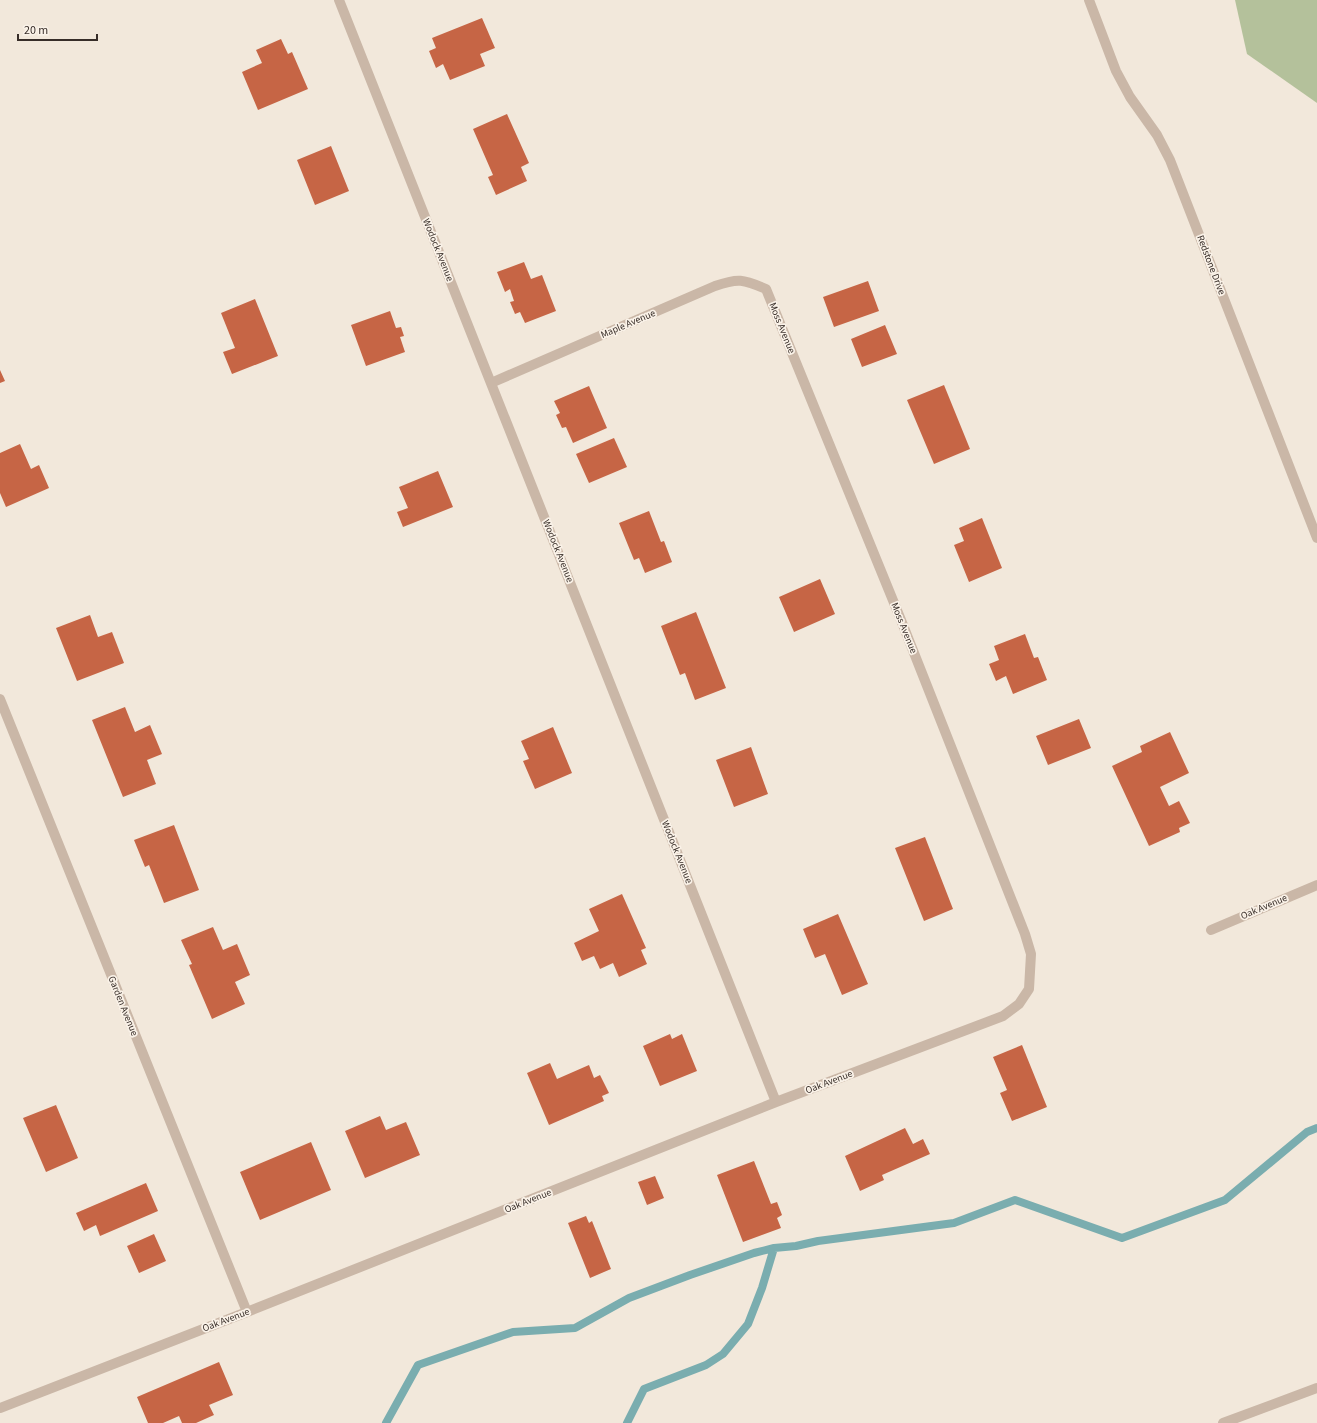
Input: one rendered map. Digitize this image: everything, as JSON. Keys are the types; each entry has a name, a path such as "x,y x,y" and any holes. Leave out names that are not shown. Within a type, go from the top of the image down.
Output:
{"street":[{"name":"Wodock Avenue","path":"339,0 776,1102"},
{"name":"Redstone Drive","path":"1089,0 1116,71 1130,97 1157,135 1170,160 1317,538"},
{"name":"Maple Avenue","path":"491,383 732,280 748,281 766,289"},
{"name":"Moss Avenue","path":"766,289 901,620 1025,934 1032,954 1031,970"},
{"name":"Garden Avenue","path":"0,699 247,1312"},
{"name":"Oak Avenue","path":"1211,930 1317,885"},
{"name":"Oak Avenue","path":"0,1408 247,1312 776,1102 1003,1016 1019,1004 1029,989 1031,970"},
{"path":"1223,1423 1317,1388"}],"green space":[{"path":"1235,0 1317,0 1317,103 1247,54"}],"building":[{"path":"482,18 495,48 480,54 485,66 450,80 443,64 436,68 429,51 436,48 432,38"},
{"path":"281,39 288,54 292,52 308,89 258,110 242,72 262,63 256,50"},
{"path":"507,114 529,163 521,167 527,181 496,195 488,177 493,175 473,129"},
{"path":"331,146 349,191 315,205 297,160"},
{"path":"524,262 531,279 542,275 556,311 525,323 520,312 515,314 510,302 514,301 510,289 505,292 497,272"},
{"path":"868,281 879,311 834,327 823,297"},
{"path":"255,299 278,356 232,374 223,352 235,348 221,313"},
{"path":"390,311 396,328 401,327 404,336 400,337 405,352 366,366 351,325"},
{"path":"885,325 897,354 862,367 851,339"},
{"path":"0,370 5,381 0,383"},
{"path":"944,385 970,449 934,464 907,400"},
{"path":"589,386 607,428 573,443 566,427 562,428 556,415 560,413 554,401"},
{"path":"614,438 627,467 589,483 576,454"},
{"path":"20,444 31,469 39,465 49,488 6,507 0,493 0,453"},
{"path":"438,471 453,507 403,527 397,512 408,508 399,487"},
{"path":"649,511 661,542 664,541 672,562 645,573 639,558 634,560 619,523"},
{"path":"982,518 1002,568 969,582 954,545 964,541 959,528"},
{"path":"820,579 835,614 794,632 779,597"},
{"path":"696,612 726,688 695,700 685,673 680,675 661,626"},
{"path":"90,615 98,637 112,632 124,663 77,681 56,628"},
{"path":"1025,634 1034,658 1038,657 1047,680 1013,694 1006,676 996,681 989,664 999,660 994,646"},
{"path":"125,707 135,732 150,725 162,754 147,760 156,784 123,797 92,720"},
{"path":"1079,719 1091,748 1048,765 1036,736"},
{"path":"553,727 572,773 535,789 523,761 529,759 521,741"},
{"path":"1170,732 1189,773 1160,787 1169,806 1179,801 1190,823 1179,828 1180,832 1149,846 1112,766 1142,752 1140,746"},
{"path":"751,747 768,794 734,807 716,760"},
{"path":"174,825 199,890 164,903 149,865 145,867 134,840"},
{"path":"925,837 953,909 924,921 895,848"},
{"path":"622,894 646,948 641,950 647,964 619,977 613,963 600,969 594,956 582,961 574,943 599,931 589,909"},
{"path":"838,914 868,984 842,995 825,954 815,958 803,929"},
{"path":"213,927 223,950 237,944 250,975 235,982 245,1004 212,1019 189,965 192,964 181,940"},
{"path":"670,1034 672,1039 682,1034 697,1071 660,1086 643,1046"},
{"path":"1022,1045 1047,1107 1012,1121 1000,1093 1007,1090 993,1057"},
{"path":"550,1063 557,1079 589,1065 594,1078 600,1075 609,1093 602,1096 604,1101 549,1125 527,1073"},
{"path":"56,1105 78,1158 46,1172 23,1118"},
{"path":"380,1116 386,1130 406,1122 420,1155 365,1178 345,1131"},
{"path":"905,1128 913,1144 923,1139 930,1154 882,1175 884,1180 860,1191 845,1156"},
{"path":"311,1142 331,1190 260,1220 240,1172"},
{"path":"754,1161 771,1204 777,1202 782,1215 777,1218 781,1228 743,1242 717,1175"},
{"path":"655,1176 664,1198 647,1205 638,1182"},
{"path":"146,1183 158,1211 100,1236 96,1225 84,1231 76,1213"},
{"path":"586,1216 589,1223 592,1221 611,1269 590,1278 568,1223"},
{"path":"154,1234 166,1261 139,1273 127,1246"},
{"path":"219,1362 233,1395 209,1405 214,1415 196,1423 182,1423 179,1416 163,1423 148,1423 137,1397"}],"waterway":[{"path":"386,1423 418,1365 513,1332 575,1328 629,1298 754,1253 774,1248 796,1246 818,1241 954,1223 1015,1200 1122,1238 1225,1200 1307,1132 1317,1128"},
{"path":"627,1423 644,1389 706,1365 723,1354 748,1324 762,1288 774,1248"}]}
